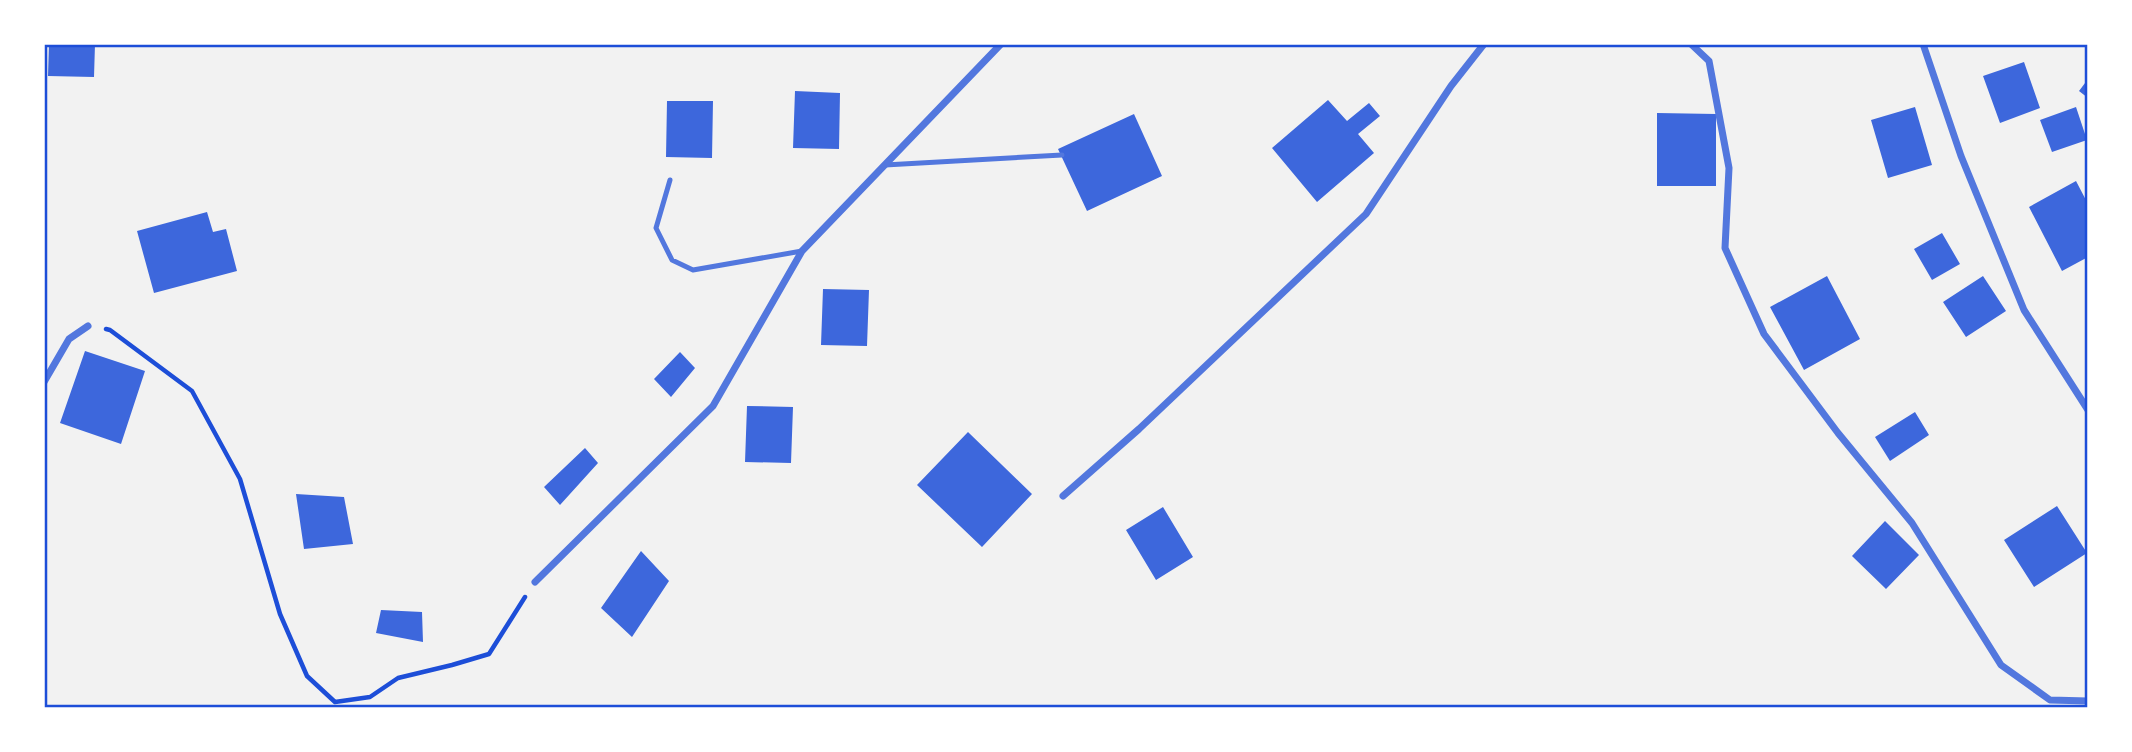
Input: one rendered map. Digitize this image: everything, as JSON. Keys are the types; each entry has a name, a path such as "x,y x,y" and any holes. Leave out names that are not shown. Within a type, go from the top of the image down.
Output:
{"street":[{"path":"535,582 713,406 802,251 1001,44"},
{"path":"1063,496 1148,421 1366,214 1451,86 1484,44"},
{"path":"1691,44 1709,61 1729,168 1725,248 1764,334 1838,433 1912,523 2001,665 2050,700 2088,701"},
{"path":"1923,44 1961,156 2024,310 2088,410"},
{"path":"44,382 69,339 88,326"}],"lane":[{"path":"884,164 1062,155"},
{"path":"670,180 656,228 671,260 693,271 802,251"}],"path":[{"path":"88,326 110,330 192,391 240,479 280,614 307,676 335,702 370,696 398,678 452,666 489,654 535,582"}],"building":[{"path":"49,44 95,44 94,77 48,76"},
{"path":"2024,62 2040,108 2000,123 1983,76"},
{"path":"2088,79 2088,98 2079,91"},
{"path":"795,91 840,93 839,149 793,148"},
{"path":"1328,100 1347,121 1369,103 1380,116 1358,134 1374,153 1317,202 1272,148"},
{"path":"667,101 713,101 712,158 666,157"},
{"path":"1915,107 1932,165 1888,178 1871,120"},
{"path":"2076,107 2087,140 2052,152 2040,120"},
{"path":"1657,113 1716,114 1716,186 1657,186"},
{"path":"1134,114 1162,176 1087,211 1058,149"},
{"path":"2076,181 2088,204 2088,257 2062,271 2029,207"},
{"path":"207,212 213,232 226,229 237,271 154,293 137,231"},
{"path":"1942,233 1960,264 1932,280 1914,249"},
{"path":"1827,276 1860,339 1804,370 1770,307"},
{"path":"1983,276 2006,311 1966,337 1943,302"},
{"path":"823,289 869,290 867,346 821,345"},
{"path":"85,351 145,371 121,444 60,423"},
{"path":"680,352 695,368 671,397 654,379"},
{"path":"747,406 793,407 791,463 745,462"},
{"path":"1915,412 1929,435 1890,461 1875,437"},
{"path":"968,432 1032,494 982,547 917,485"},
{"path":"585,448 598,463 560,505 544,487"},
{"path":"296,494 344,497 353,544 304,549"},
{"path":"2057,506 2087,553 2034,587 2004,540"},
{"path":"1163,507 1193,557 1156,580 1126,530"},
{"path":"1885,521 1919,555 1886,589 1852,556"},
{"path":"641,551 669,581 632,637 601,608"},
{"path":"381,610 422,612 423,642 376,633"}]}
